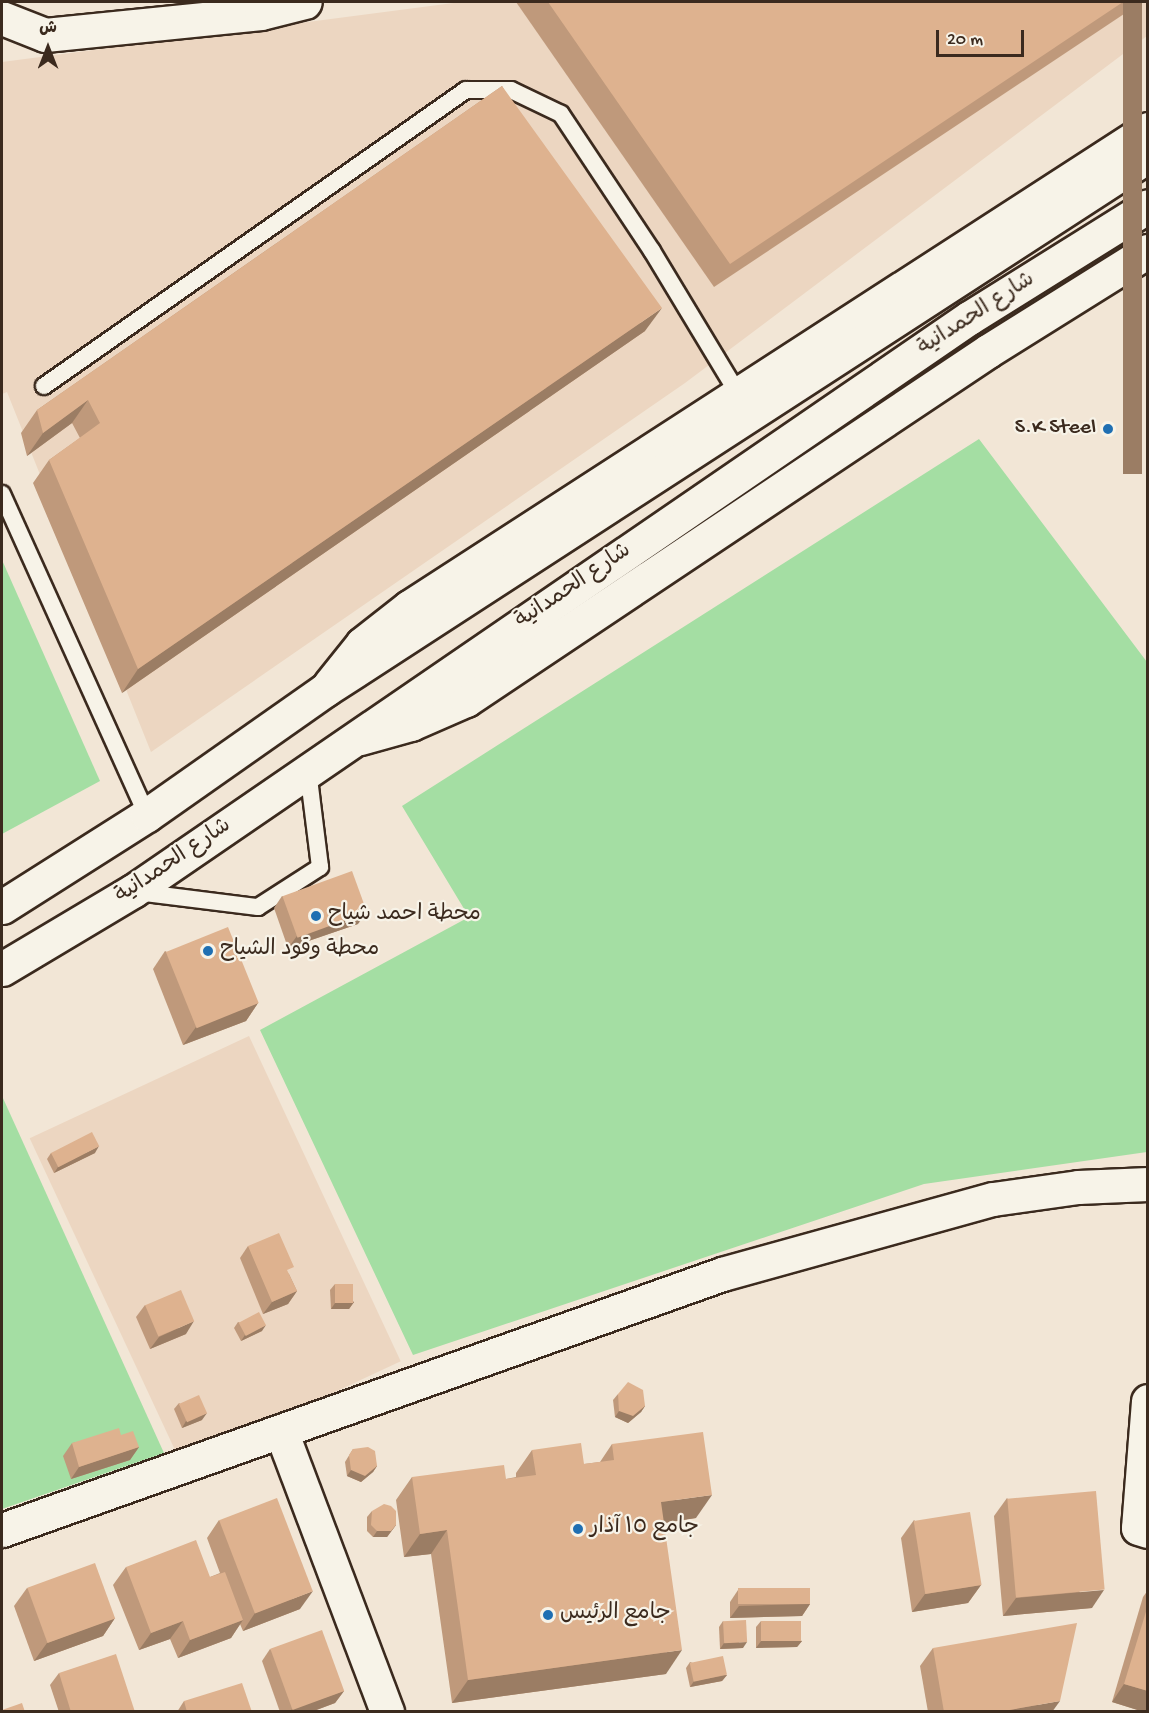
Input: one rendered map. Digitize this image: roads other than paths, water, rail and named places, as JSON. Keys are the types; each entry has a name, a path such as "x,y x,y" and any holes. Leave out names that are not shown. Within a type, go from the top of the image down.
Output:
{"main road":[{"path":"2,18 45,35 261,13 305,2"},
{"path":"325,690 362,644 409,607 738,392 1148,129"},
{"name":"شارع الحمدانية","path":"2,907 147,814 325,690 1148,156"},
{"name":"شارع الحمدانية","path":"2,969 133,891 350,740 959,325 1148,206"},
{"path":"350,740 411,724 466,700 988,351 1148,251"},
{"path":"2,1530 722,1274 951,1208 1036,1192 1148,1184"},
{"path":"1148,1401 1137,1528 1148,1531"},
{"path":"281,1431 387,1712"}],"lane":[{"path":"44,386 466,90 511,90 561,114 652,251 738,392"},
{"path":"2,494 147,814"},
{"path":"133,891 258,907 320,867 308,771"}],"place":[{"name":"S.K Steel","path":"1108,429"},
{"name":"محطة احمد شياح","path":"316,916"},
{"name":"محطة وقود الشياح","path":"208,951"},
{"name":"جامع ١٥ آذار","path":"578,1529"},
{"name":"جامع الرئيس","path":"548,1615"}]}
